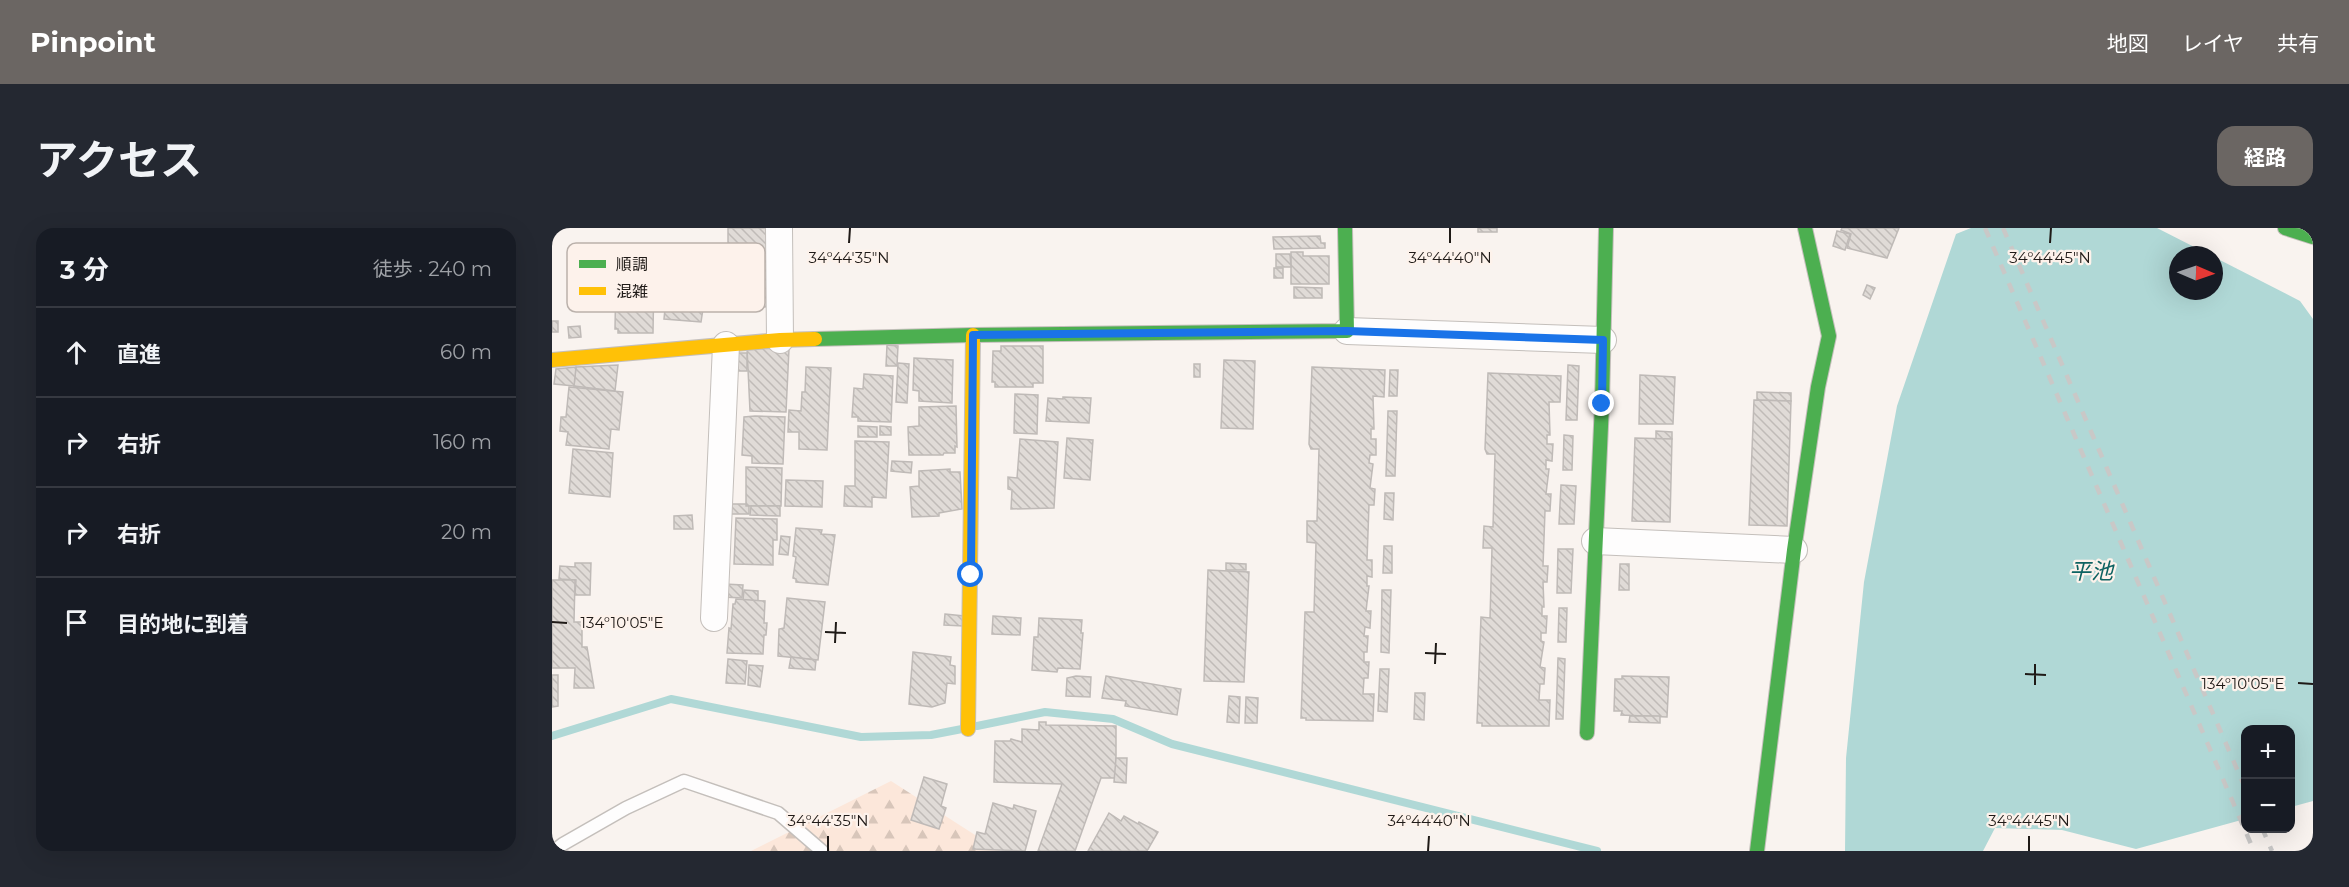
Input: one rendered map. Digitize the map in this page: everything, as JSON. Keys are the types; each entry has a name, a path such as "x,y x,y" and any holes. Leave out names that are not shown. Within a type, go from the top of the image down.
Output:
{"main road":[{"path":"552,360 780,340 973,335 1347,331 1345,228"},
{"path":"1587,733 1606,228"},
{"path":"1757,851 1794,550 1818,387 1829,336 1805,228"},
{"path":"2285,228 2313,237"},
{"path":"968,729 973,335"}],"street":[{"path":"779,228 780,340"},
{"path":"1347,331 1603,340"},
{"path":"714,618 726,345"},
{"path":"1595,541 1794,550"}],"lane":[{"path":"554,851 626,808 684,782 778,813 822,851"}],"green space":[{"path":"891,781 1000,851 751,851"}],"water":[{"name":"平池","path":"1971,228 2157,228 2192,246 2169,246 2169,300 2223,300 2223,262 2300,301 2313,319 2313,801 2295,806 2295,725 2241,725 2241,820 2136,849 2062,830 1995,828 1983,851 1845,851 1846,758 1864,582 1897,406 1956,234"}],"building":[{"path":"728,228 768,228 768,253 765,253 765,243 728,243"},
{"path":"1478,228 1497,228 1497,232 1478,232"},
{"path":"1842,228 1899,228 1887,258 1847,248 1851,234 1841,230"},
{"path":"1837,231 1850,234 1845,250 1833,246"},
{"path":"1320,236 1321,243 1325,243 1325,248 1274,249 1273,237"},
{"path":"1291,252 1303,252 1303,256 1329,256 1329,284 1291,284"},
{"path":"1276,254 1290,254 1291,267 1276,267"},
{"path":"765,261 770,261 770,307 765,307"},
{"path":"1274,268 1283,268 1283,278 1274,278"},
{"path":"1867,285 1875,288 1870,299 1863,295"},
{"path":"1294,287 1322,288 1322,298 1294,298"},
{"path":"615,312 653,312 653,333 618,333 618,329 615,329"},
{"path":"665,312 703,312 701,322 664,319"},
{"path":"552,321 558,321 558,332 552,332"},
{"path":"580,326 581,337 569,338 568,327"},
{"path":"887,345 898,346 897,366 886,366"},
{"path":"1001,346 1043,346 1043,383 1033,383 1033,387 995,387 995,382 992,382 993,351 1001,351"},
{"path":"747,348 789,349 786,412 750,411"},
{"path":"737,353 747,353 747,371 737,371"},
{"path":"914,358 953,360 952,403 919,401 919,391 913,390"},
{"path":"1224,360 1255,361 1253,429 1221,428"},
{"path":"898,363 909,364 907,403 896,402"},
{"path":"1194,364 1200,364 1200,377 1194,377"},
{"path":"618,365 615,391 574,386 576,367"},
{"path":"1568,365 1579,366 1577,420 1566,420"},
{"path":"576,367 574,386 554,384 556,369"},
{"path":"806,367 831,368 827,450 799,449 799,432 788,432 789,410 801,411 802,392 805,392"},
{"path":"1312,367 1385,370 1384,397 1373,396 1374,429 1371,429 1371,439 1376,439 1376,455 1370,455 1369,463 1373,464 1370,488 1375,489 1374,505 1369,505 1367,560 1372,560 1372,577 1367,576 1367,586 1369,586 1366,611 1371,611 1370,628 1365,627 1364,636 1368,636 1364,662 1369,662 1368,678 1364,678 1363,694 1374,694 1373,721 1301,718 1305,612 1314,612 1316,543 1307,542 1307,521 1317,521 1319,449 1311,449 1309,444"},
{"path":"1390,370 1398,370 1397,396 1389,396"},
{"path":"1488,373 1561,376 1560,402 1549,402 1550,435 1547,435 1547,444 1553,444 1552,461 1546,460 1546,469 1549,469 1546,494 1551,494 1550,511 1545,511 1543,566 1548,566 1547,582 1543,582 1542,616 1547,616 1546,633 1541,633 1541,641 1544,642 1540,667 1545,668 1544,684 1540,684 1539,700 1550,700 1549,726 1482,726 1482,723 1477,723 1481,617 1490,618 1492,548 1483,548 1484,526 1493,527 1495,454 1487,454 1485,449"},
{"path":"864,374 893,376 891,422 858,421 858,417 852,417 854,388 863,389"},
{"path":"1640,375 1675,377 1673,424 1639,424"},
{"path":"569,387 623,392 619,430 611,429 609,449 566,445 568,432 560,431 561,417 566,417"},
{"path":"1757,392 1791,393 1791,401 1757,400"},
{"path":"1015,394 1038,395 1037,434 1014,433"},
{"path":"1063,397 1091,398 1089,423 1046,421 1048,398 1063,399"},
{"path":"1754,400 1791,401 1787,526 1749,525"},
{"path":"956,406 957,447 955,446 955,453 909,455 908,427 919,426 919,407"},
{"path":"1388,411 1397,411 1395,476 1386,476"},
{"path":"744,417 785,417 783,464 752,463 752,456 742,455"},
{"path":"858,426 877,427 877,437 858,437"},
{"path":"880,426 891,427 891,435 880,435"},
{"path":"1656,431 1672,432 1672,439 1656,439"},
{"path":"1564,435 1573,436 1572,470 1563,470"},
{"path":"1067,438 1093,440 1090,480 1064,478"},
{"path":"1635,438 1672,439 1670,522 1632,521"},
{"path":"1020,439 1058,442 1054,508 1011,509 1012,490 1008,489 1008,477 1017,478"},
{"path":"855,441 889,442 886,498 872,497 872,507 844,506 845,486 855,486"},
{"path":"573,449 613,453 610,497 569,493"},
{"path":"892,461 912,462 911,473 891,471"},
{"path":"746,467 782,468 781,506 746,506"},
{"path":"950,469 950,472 960,472 962,509 939,513 939,516 912,517 910,487 919,486 919,471"},
{"path":"786,480 823,481 822,507 785,506"},
{"path":"1561,485 1576,486 1574,524 1559,524"},
{"path":"1385,493 1394,493 1393,520 1384,519"},
{"path":"730,504 746,504 749,506 749,514 730,514"},
{"path":"751,506 780,506 780,516 750,515"},
{"path":"692,515 693,529 674,529 674,516"},
{"path":"736,518 777,519 777,540 773,540 773,565 734,564"},
{"path":"796,528 822,530 821,534 835,535 828,585 796,582 793,578"},
{"path":"781,536 790,537 788,555 779,554"},
{"path":"1384,546 1392,546 1392,573 1383,573"},
{"path":"1558,549 1573,549 1571,593 1557,593"},
{"path":"575,563 591,563 590,595 575,595 576,580 559,579 560,566 575,567"},
{"path":"1226,563 1246,564 1246,570 1226,570"},
{"path":"1620,564 1629,564 1629,590 1619,590"},
{"path":"1208,570 1249,572 1244,682 1204,681"},
{"path":"552,580 575,580 574,622 582,622 582,647 587,647 594,688 574,688 575,668 552,668"},
{"path":"724,584 743,585 742,598 723,597"},
{"path":"744,590 758,591 758,601 743,600"},
{"path":"1382,590 1391,590 1389,653 1381,652"},
{"path":"787,598 825,602 818,660 778,656 779,629 784,628"},
{"path":"736,599 765,601 764,623 767,623 763,654 727,653 733,604"},
{"path":"1559,608 1567,608 1566,642 1558,642"},
{"path":"945,614 964,616 963,626 944,625"},
{"path":"993,616 1021,618 1020,635 992,634"},
{"path":"1039,618 1082,620 1080,669 1058,668 1057,672 1032,670 1034,637 1038,637"},
{"path":"913,652 951,657 950,665 955,666 955,684 947,683 945,703 932,707 909,704"},
{"path":"791,657 816,660 815,670 789,668"},
{"path":"1558,658 1565,659 1563,719 1556,719"},
{"path":"728,659 747,661 745,684 726,683"},
{"path":"749,665 763,666 760,687 748,685"},
{"path":"1380,669 1389,669 1387,712 1378,711"},
{"path":"552,675 558,675 558,706 552,707"},
{"path":"1106,676 1181,689 1177,715 1125,706 1126,701 1102,698"},
{"path":"1622,676 1669,677 1667,717 1621,715 1622,711 1614,711 1615,679 1622,679"},
{"path":"1091,677 1090,697 1066,696 1067,678"},
{"path":"1415,693 1425,693 1424,720 1414,719"},
{"path":"1229,696 1240,697 1239,723 1227,722"},
{"path":"1246,697 1258,698 1257,723 1245,723"},
{"path":"1630,716 1660,716 1660,723 1629,722"},
{"path":"1039,722 1046,722 1046,725 1116,726 1116,778 1101,778 1075,851 1038,851 1062,784 994,782 995,741 1010,741 1011,739 1022,742 1022,729 1039,730"},
{"path":"1116,758 1127,758 1126,783 1114,782"},
{"path":"924,777 947,784 941,806 946,808 939,829 911,820"},
{"path":"993,803 1013,809 1014,805 1036,811 1025,851 973,849 977,832 985,834"},
{"path":"1109,813 1121,821 1124,816 1158,832 1147,851 1088,851"}],"waterway":[{"path":"552,736 671,699 861,737 931,735 962,729"},
{"path":"977,726 1045,712 1113,719 1172,744 1597,851"}],"railway":[{"path":"1985,228 2254,851"},
{"path":"2003,228 2241,779"},
{"path":"2264,833 2272,851"}],"traffic: fast":[{"path":"815,339 1347,331 1345,228"},
{"path":"1587,733 1602,404 1606,228"},
{"path":"1757,851 1794,550 1818,387 1829,336 1805,228"},
{"path":"2285,228 2313,237"}],"traffic: slow":[{"path":"968,729 973,335"},
{"path":"552,360 815,339"}],"route":[{"path":"971,575 973,335 1347,331 1603,340 1602,404"}]}
